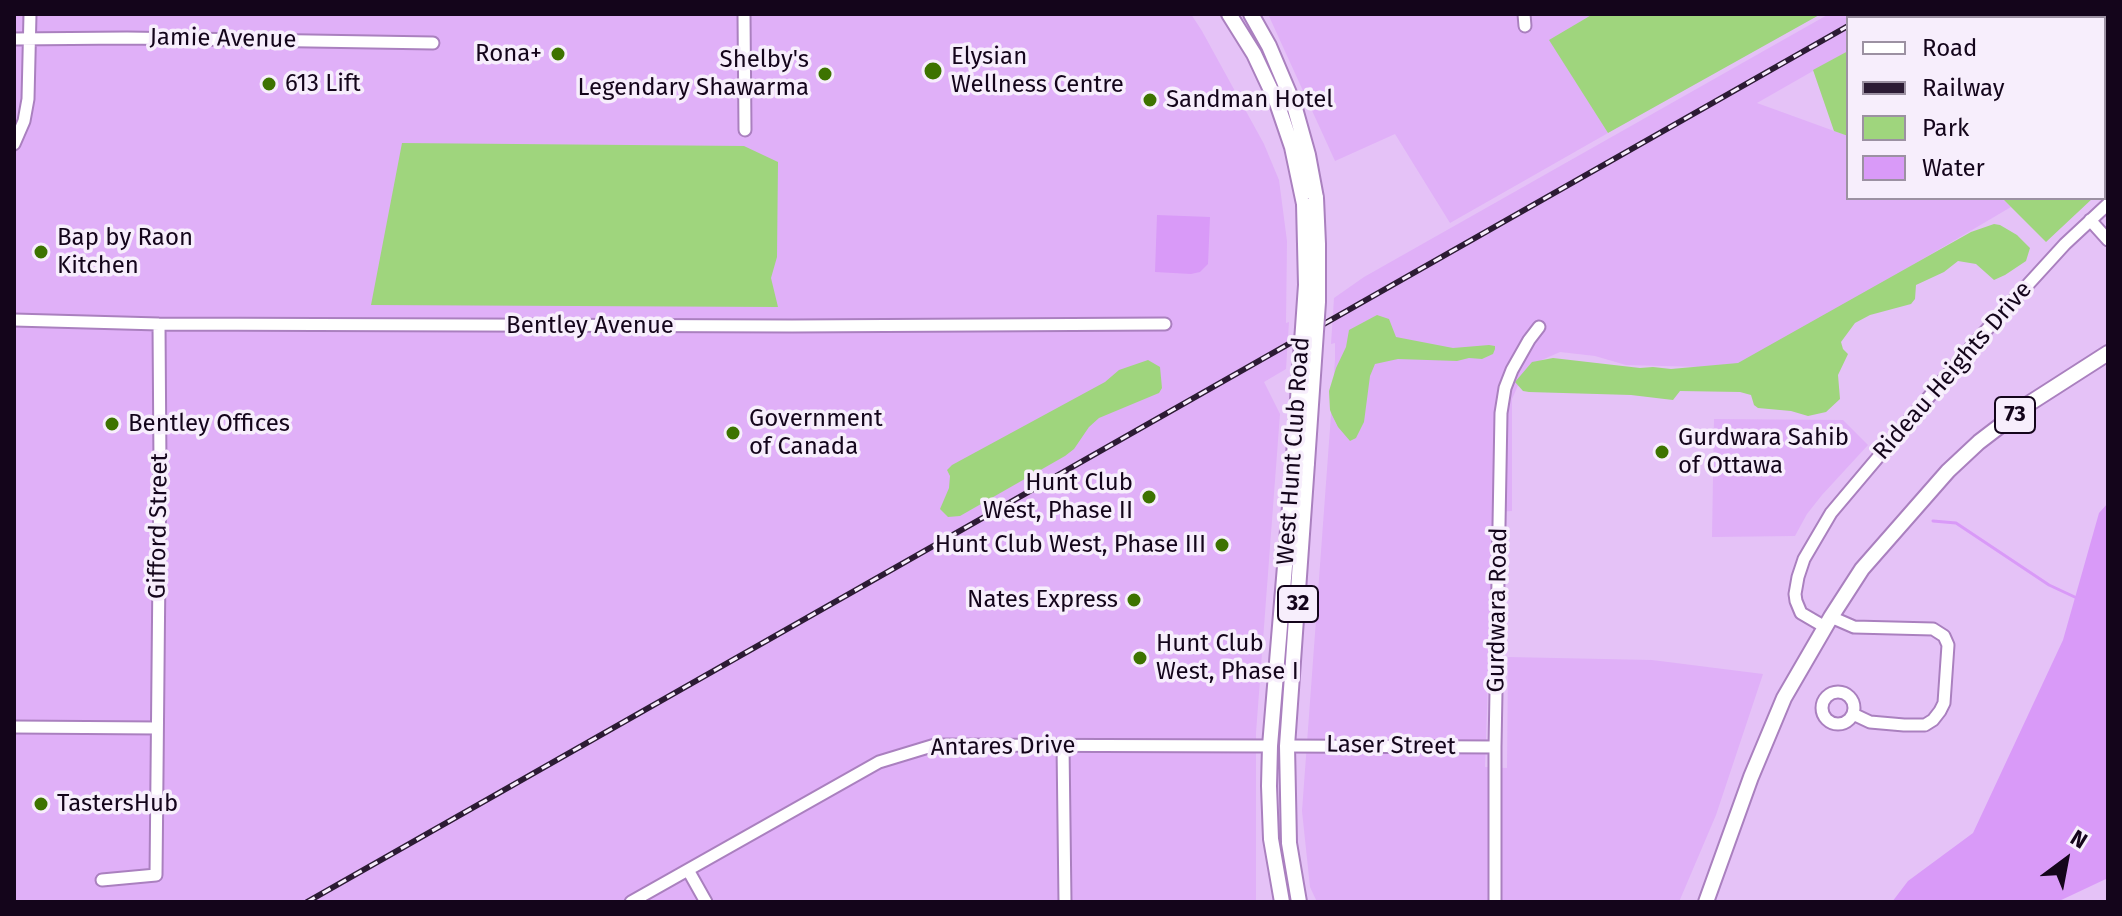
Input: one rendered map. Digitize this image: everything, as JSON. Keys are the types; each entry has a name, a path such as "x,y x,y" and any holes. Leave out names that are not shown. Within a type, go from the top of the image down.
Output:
{"main road":[{"name":"West Hunt Club Road","path":"1229,14 1254,54 1277,103 1310,201 1319,260 1287,746 1288,833 1299,902"},
{"name":"West Hunt Club Road","path":"1251,14 1269,46 1294,105 1308,155 1310,201 1293,470 1270,746 1271,839 1282,902"},
{"name":"73","path":"1706,902 1761,751 1784,698 1862,569 1948,471 1979,442 2030,403 2108,353"},
{"path":"1270,746 1287,746"}],"street":[{"path":"14,144 24,121 28,99 30,14"},
{"path":"744,14 745,130"},
{"name":"Jamie Avenue","path":"14,39 433,43"},
{"name":"Rideau Heights Drive","path":"1828,622 1801,613 1795,594 1804,559 1831,513 1971,347 2058,251 2108,204"},
{"path":"2090,220 2108,240"},
{"name":"Bentley Avenue","path":"14,320 159,324 1165,324"},
{"name":"Gifford Street","path":"102,880 156,875 159,324"},
{"name":"Gurdwara Road","path":"1495,902 1501,413 1512,370 1539,327"},
{"path":"1828,622 1854,627 1933,629 1944,636 1948,645 1944,703 1933,720 1916,726 1870,722 1853,714"},
{"path":"14,727 157,728"},
{"name":"Antares Drive","path":"631,902 879,762 935,745 1270,746"},
{"path":"1063,745 1065,902"},
{"name":"Laser Street","path":"1287,746 1495,747"},
{"path":"688,870 706,902"}],"shaded area":[{"path":"14,14 1191,14 1264,144 1279,180 1287,241 1286,323 1289,322 1286,369 1264,382 1280,414 1256,733 1256,902 14,902"},
{"path":"1268,14 1593,14 1550,40 1608,133 1450,223 1395,134 1335,161"},
{"path":"1829,14 1915,14 1846,16 1846,52 1757,103 1846,135 1846,200 2004,200 2011,207 1738,368 1626,365 1595,356 1560,352 1535,363 1520,381 1512,399 1512,511 1494,512 1485,767 1507,768 1508,657 1652,660 1763,674 1716,815 1679,902 1317,902 1310,887 1302,811 1335,360 1335,343 1331,344 1334,298 1364,277"},
{"path":"2108,14 2108,121 2106,16 1964,16"},
{"path":"1714,419 1843,420 1868,445 1822,495 1795,536 1712,537"}],"green space":[{"path":"1593,14 1821,14 1608,133 1549,40"},
{"path":"1846,52 1846,135 1834,131 1813,70"},
{"path":"402,143 744,146 778,162 777,257 771,278 778,307 371,305"},
{"path":"2004,200 2091,200 2046,242"},
{"path":"1994,224 2017,235 2030,248 2026,261 1994,280 1976,264 1958,261 1944,272 1916,285 1915,299 1911,304 1870,315 1855,323 1841,342 1848,354 1838,375 1840,399 1826,412 1808,416 1758,408 1751,395 1740,392 1680,391 1673,400 1631,395 1529,392 1523,391 1515,382 1532,362 1553,358 1671,369 1738,363 1971,232"},
{"path":"1377,315 1389,319 1396,337 1453,348 1489,345 1495,346 1495,349 1493,354 1482,359 1398,359 1375,364 1370,376 1364,422 1356,438 1350,441 1332,415 1329,391 1346,347 1349,330"},
{"path":"1148,360 1160,367 1162,388 1159,393 1099,418 1065,456 960,516 948,517 940,509 949,488 947,470 952,465 1105,382 1119,370"}],"water":[{"path":"1157,215 1210,217 1208,264 1200,272 1155,272"},
{"path":"2108,503 2108,878 2057,902 1892,902 1908,881 1973,833 2063,640 2099,513"}],"waterway":[{"path":"1933,521 1956,523 2049,585 2079,599"}],"railway":[{"path":"1866,16 1869,14"},
{"path":"307,902 1846,27"}],"place":[{"name":"Rona+","path":"558,54"},
{"name":"Elysian Wellness Centre","path":"933,71"},
{"name":"Shelby's Legendary Shawarma","path":"825,74"},
{"name":"613 Lift","path":"269,84"},
{"name":"Sandman Hotel","path":"1150,100"},
{"name":"Bap by Raon Kitchen","path":"41,252"},
{"name":"Bentley Offices","path":"112,424"},
{"name":"Government of Canada","path":"733,433"},
{"name":"Gurdwara Sahib of Ottawa","path":"1662,452"},
{"name":"Hunt Club West, Phase II","path":"1149,497"},
{"name":"Hunt Club West, Phase III","path":"1222,545"},
{"name":"Nates Express","path":"1134,600"},
{"name":"Hunt Club West, Phase I","path":"1140,658"},
{"name":"TastersHub","path":"41,804"}]}
